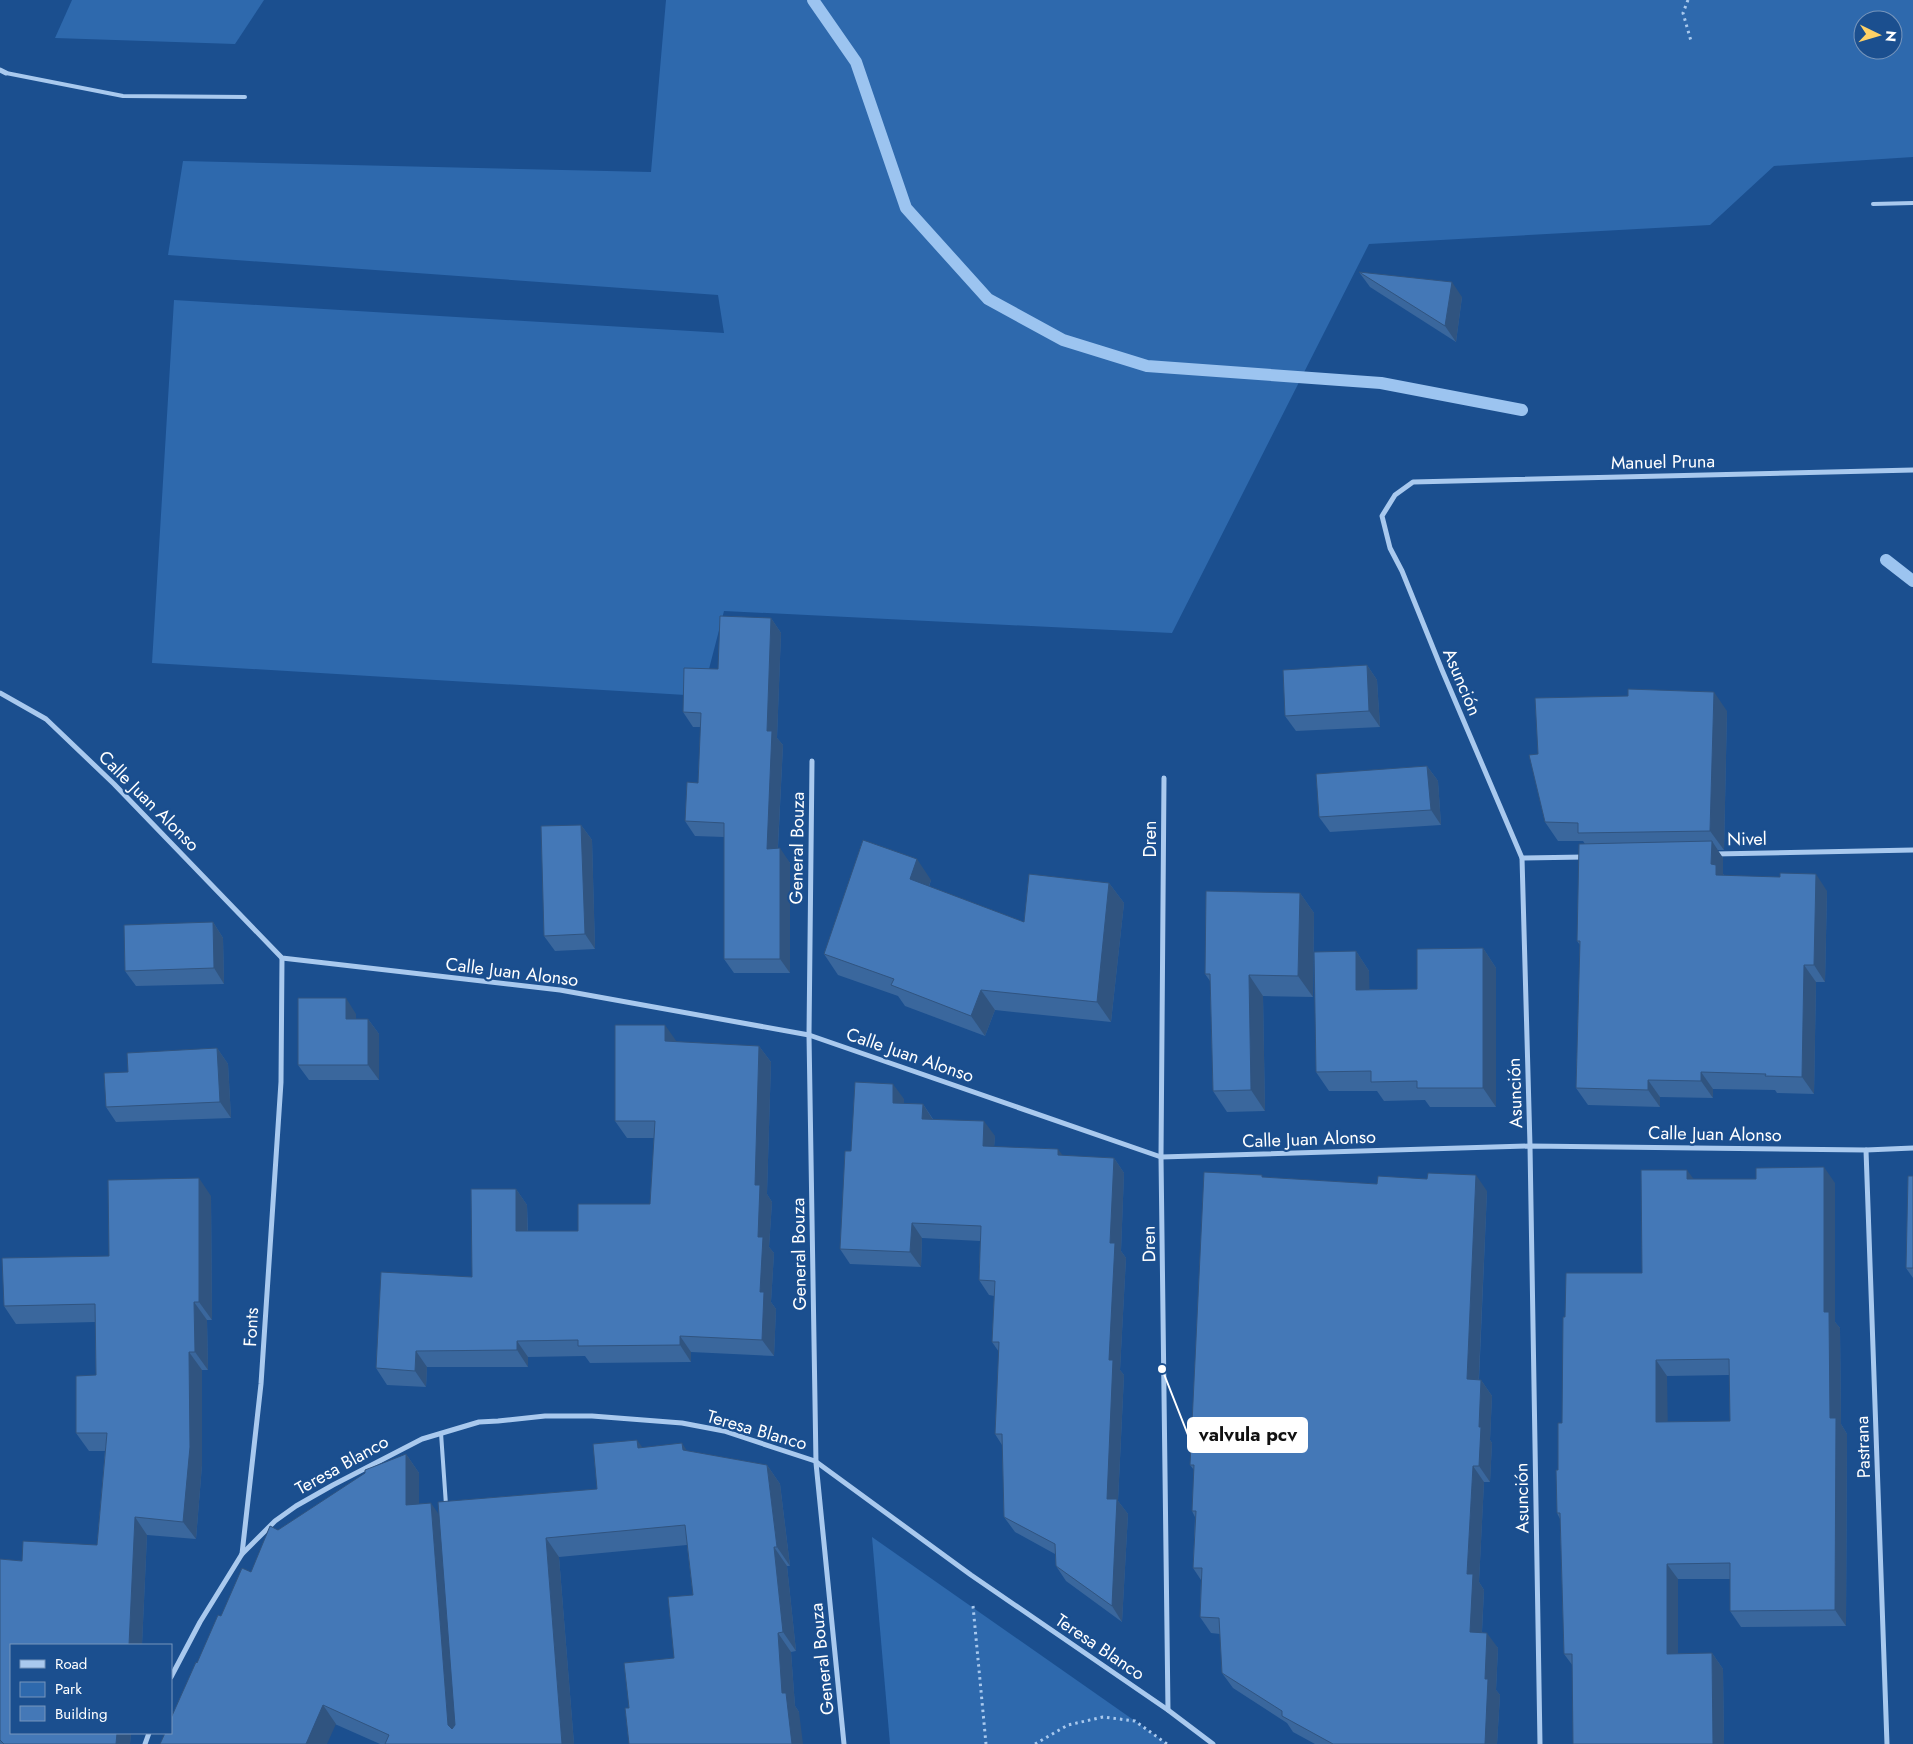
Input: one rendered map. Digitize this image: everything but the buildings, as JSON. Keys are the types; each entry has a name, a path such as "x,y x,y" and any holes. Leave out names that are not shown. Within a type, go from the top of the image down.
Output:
{"street":[{"path":"0,70 6,73"},
{"name":"Manuel Pruna","path":"1413,482 1913,470"},
{"name":"Asunción","path":"1413,482 1395,495 1382,516 1390,548 1402,571 1522,858 1530,1146 1540,1744"},
{"name":"Calle Juan Alonso","path":"0,692 46,720 114,784 282,958 560,990 809,1035 1162,1158 1530,1146 1866,1150 1913,1148"},
{"name":"General Bouza","path":"812,762 809,1035 816,1463 844,1744"},
{"name":"Dren","path":"1164,778 1162,1158 1168,1710"},
{"name":"Nivel","path":"1708,854 1913,850"},
{"path":"1522,858 1590,856"},
{"name":"Fonts","path":"172,1676 200,1622 242,1554 261,1384 281,1082 282,958"},
{"name":"Pastrana","path":"1866,1150 1887,1744"},
{"name":"Teresa Blanco","path":"242,1554 275,1521 296,1506 392,1453 422,1439 479,1422 545,1416 592,1416 682,1423 724,1431 816,1463 971,1575 1168,1710 1213,1744"}],"lane":[{"path":"6,73 123,96 245,97"},
{"path":"1873,204 1913,203"},
{"path":"441,1433 447,1511"}],"path":[{"path":"1688,0 1683,13 1691,41"},
{"path":"971,1575 986,1744"},
{"path":"1035,1744 1068,1725 1103,1717 1135,1721 1168,1744"}],"green space":[{"path":"72,0 264,0 235,44 55,38"},
{"path":"666,0 1913,0 1913,157 1774,166 1710,225 1369,244 1172,633 724,611 702,696 152,663 174,300 724,333 718,295 168,255 183,161 651,172"},
{"path":"872,1537 1135,1721 1167,1744 890,1744"}],"waterway":[{"path":"813,0 856,62 906,208 988,299 1063,340 1147,366 1381,383 1522,410"},
{"path":"1886,560 1913,581"}],"place":[{"name":"valvula pcv","path":"1162,1369"}]}
